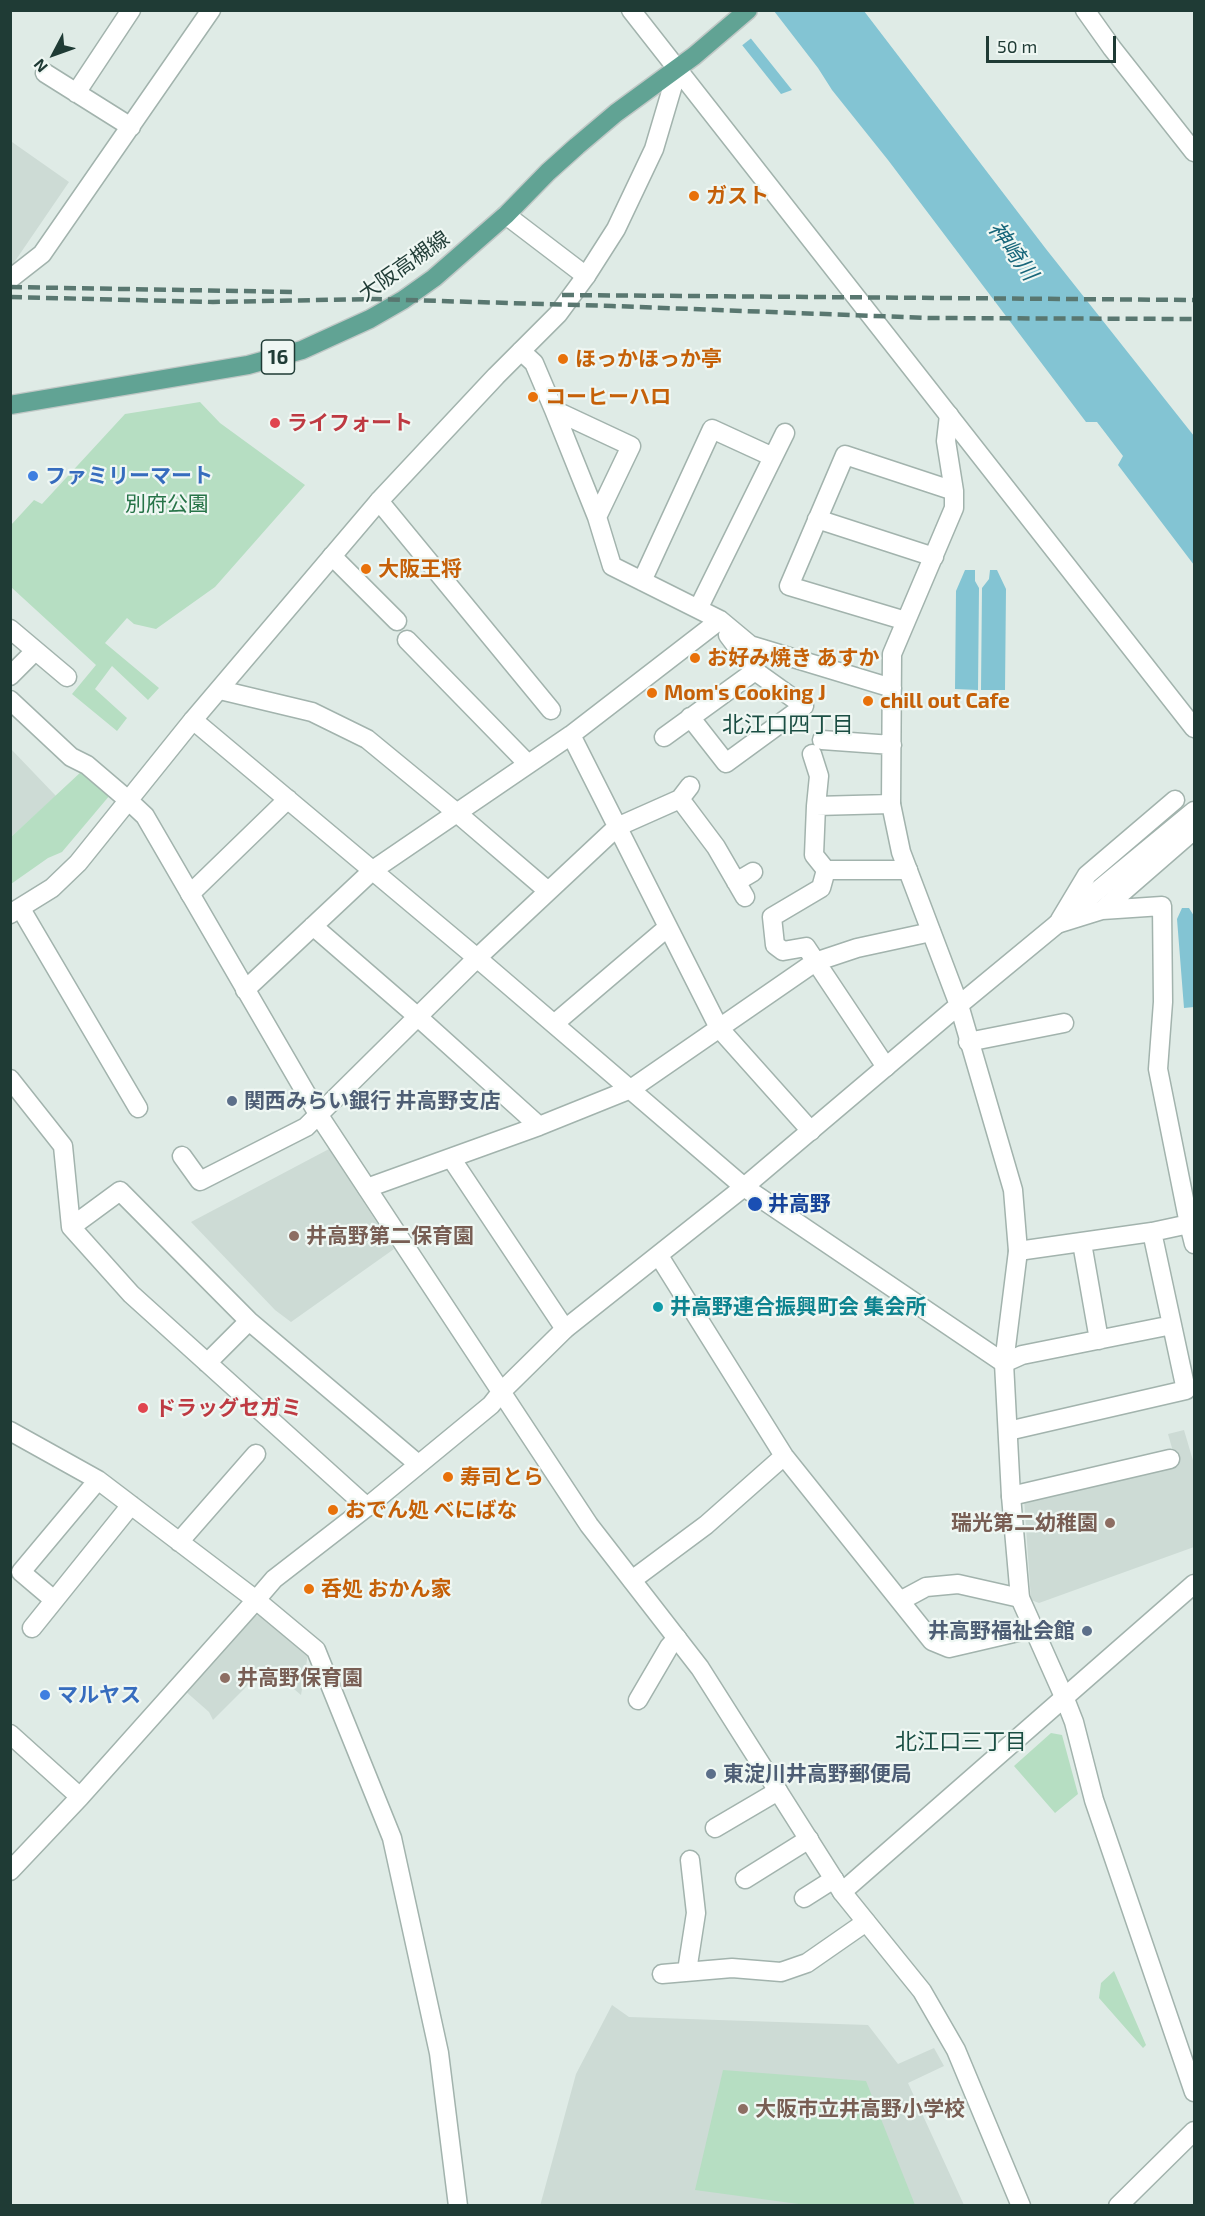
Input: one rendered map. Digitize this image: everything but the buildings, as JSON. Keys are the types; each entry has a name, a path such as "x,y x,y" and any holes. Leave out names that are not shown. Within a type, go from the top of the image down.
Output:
{"main road":[{"name":"大阪高槻線","path":"10,405 220,371 267,361 302,350 354,327 403,300 434,278 506,215 577,146 616,113 694,56 748,10"}],"street":[{"path":"76,93 131,10"},
{"path":"10,279 42,254 211,10"},
{"path":"631,10 1194,728"},
{"path":"1085,10 1194,152"},
{"path":"138,1108 16,912 52,888 65,876 193,720 379,501 558,314 616,229 654,149 678,68"},
{"path":"45,73 131,127"},
{"path":"506,215 586,276"},
{"path":"521,351 534,363 554,410 597,517 612,566 720,620 750,645 892,688"},
{"path":"554,410 631,446 597,517"},
{"path":"949,415 946,441 954,491 954,508 892,654 891,804 901,852 959,1005 968,1042 986,1091 1013,1190 1018,1251 1004,1363 1011,1496 1020,1598 1074,1722 1094,1800 1194,2092"},
{"path":"642,581 712,429 773,457"},
{"path":"698,609 785,434"},
{"path":"906,621 789,586 845,455 954,491"},
{"path":"379,501 551,710"},
{"path":"817,519 934,556"},
{"path":"332,556 397,621"},
{"path":"690,717 726,764 804,706 755,670 732,642 720,620"},
{"path":"245,990 373,870 571,735 720,620"},
{"path":"10,629 67,677"},
{"path":"407,640 528,764"},
{"path":"10,676 35,651"},
{"path":"664,737 755,670"},
{"path":"220,690 312,712 367,739 548,891"},
{"path":"10,700 71,757 87,765 145,816 318,1114 589,1525 700,1668 838,1886 922,1991 956,2050 1021,2205"},
{"path":"193,720 477,958 744,1187 1004,1363"},
{"path":"571,735 719,1028 811,1131"},
{"path":"826,870 814,855 819,776 817,747 892,745"},
{"path":"182,1156 200,1181 306,1127 477,958 617,826 685,793 740,889 753,872"},
{"path":"190,894 288,799"},
{"path":"1057,924 1087,875 1175,800"},
{"path":"816,806 891,804"},
{"path":"10,1871 80,1797 274,1579 367,1507 491,1405 502,1391 565,1329 744,1187 959,1005 1194,812"},
{"path":"1102,910 1194,830"},
{"path":"826,870 908,870"},
{"path":"826,870 820,888 772,917 775,945 783,951 806,947 886,1067"},
{"path":"1057,924 1102,910 1162,906 1163,1002 1158,1069 1194,1244"},
{"path":"312,926 539,1126"},
{"path":"554,1024 668,927"},
{"path":"368,1188 539,1126 631,1089 815,962 857,948 931,932"},
{"path":"968,1042 1064,1023"},
{"path":"10,1079 63,1146 71,1227 131,1294 367,1507"},
{"path":"451,1158 565,1329"},
{"path":"71,1227 120,1191 249,1321 418,1464"},
{"path":"1018,1251 1152,1232 1189,1224"},
{"path":"1008,1431 1186,1390 1152,1232"},
{"path":"1082,1243 1099,1340"},
{"path":"659,1256 784,1456 932,1641 949,1648 1035,1628"},
{"path":"207,1363 249,1321"},
{"path":"1004,1363 1022,1355 1172,1326"},
{"path":"10,1431 98,1480 256,1600 316,1650 392,1838 440,2053 458,2205"},
{"path":"179,1542 256,1454"},
{"path":"632,1580 706,1525 784,1456"},
{"path":"1011,1496 1170,1459"},
{"path":"54,1600 21,1572 98,1480"},
{"path":"32,1628 131,1505"},
{"path":"900,1601 927,1587 958,1584 1020,1598"},
{"path":"804,1898 838,1886 1065,1699 1194,1584"},
{"path":"638,1700 669,1647 677,1638"},
{"path":"10,1734 80,1797"},
{"path":"715,1828 778,1791"},
{"path":"745,1878 809,1839"},
{"path":"687,1971 696,1913 690,1860"},
{"path":"662,1974 732,1968 781,1972 807,1963 866,1922"},
{"path":"1118,2205 1194,2131"}],"shaded area":[{"path":"12,142 69,182 11,267 10,143"},
{"path":"11,749 56,796 11,837"},
{"name":"井高野第二保育園","path":"329,1149 394,1249 291,1322 275,1310 191,1222"},
{"name":"瑞光第二幼稚園","path":"1184,1430 1194,1464 1194,1547 1039,1603 1031,1600 1024,1498 1176,1462 1168,1434"},
{"name":"井高野保育園","path":"259,1615 308,1654 301,1695 267,1666 213,1720 209,1712 184,1690 248,1617"},
{"name":"大阪市立井高野小学校","path":"612,2005 629,2017 868,2025 898,2064 934,2048 944,2066 908,2083 964,2205 540,2206 576,2074"}],"green space":[{"name":"別府公園","path":"200,402 220,423 305,485 215,587 156,629 134,624 127,618 105,643 159,688 148,700 112,666 95,689 127,718 117,731 72,694 96,665 11,587 11,525 34,500 42,504 125,414"},
{"path":"82,771 110,795 62,852 48,858 11,884 11,837"},
{"path":"1051,1733 1062,1735 1078,1794 1055,1813 1014,1766"},
{"path":"1114,1971 1146,2045 1143,2048 1099,1998 1101,1983"},
{"path":"723,2070 866,2081 915,2205 806,2205 695,2190"}],"water":[{"path":"715,11 729,11 792,90 781,94"},
{"name":"神崎川","path":"774,11 864,11 1046,249 1194,436 1194,565 1118,465 1123,456 1097,422 1086,422"},
{"path":"965,570 975,570 975,581 979,588 978,690 955,689 956,591"},
{"path":"990,570 997,570 1006,589 1005,690 981,690 982,588 989,579"},
{"path":"1182,908 1189,908 1194,916 1194,1007 1184,1008 1177,919"}],"pier":[{"path":"712,10 733,10 754,36 740,47"}],"railway":[{"path":"10,287 295,292"},
{"path":"562,295 1194,300"},
{"path":"10,297 213,302 372,299 929,318 1194,319"}],"place":[{"name":"ガスト","path":"694,196"},
{"name":"ほっかほっか亭","path":"563,359"},
{"name":"コーヒーハロ","path":"533,397"},
{"name":"ライフォート","path":"275,423"},
{"name":"ファミリーマート","path":"33,476"},
{"name":"大阪王将","path":"366,569"},
{"name":"お好み焼き あすか","path":"695,658"},
{"name":"Mom's Cooking J","path":"652,693"},
{"name":"chill out Cafe","path":"868,701"},
{"name":"関西みらい銀行 井高野支店","path":"232,1101"},
{"name":"井高野","path":"755,1204"},
{"name":"井高野第二保育園","path":"294,1236"},
{"name":"井高野連合振興町会 集会所","path":"658,1307"},
{"name":"ドラッグセガミ","path":"143,1408"},
{"name":"寿司とら","path":"448,1477"},
{"name":"おでん処 べにばな","path":"333,1510"},
{"name":"瑞光第二幼稚園","path":"1110,1523"},
{"name":"呑処 おかん家","path":"309,1589"},
{"name":"井高野福祉会館","path":"1087,1631"},
{"name":"井高野保育園","path":"225,1678"},
{"name":"マルヤス","path":"45,1695"},
{"name":"東淀川井高野郵便局","path":"711,1774"},
{"name":"大阪市立井高野小学校","path":"743,2109"}],"district":[{"name":"北江口四丁目","path":"788,725"},
{"name":"北江口三丁目","path":"961,1742"}]}
